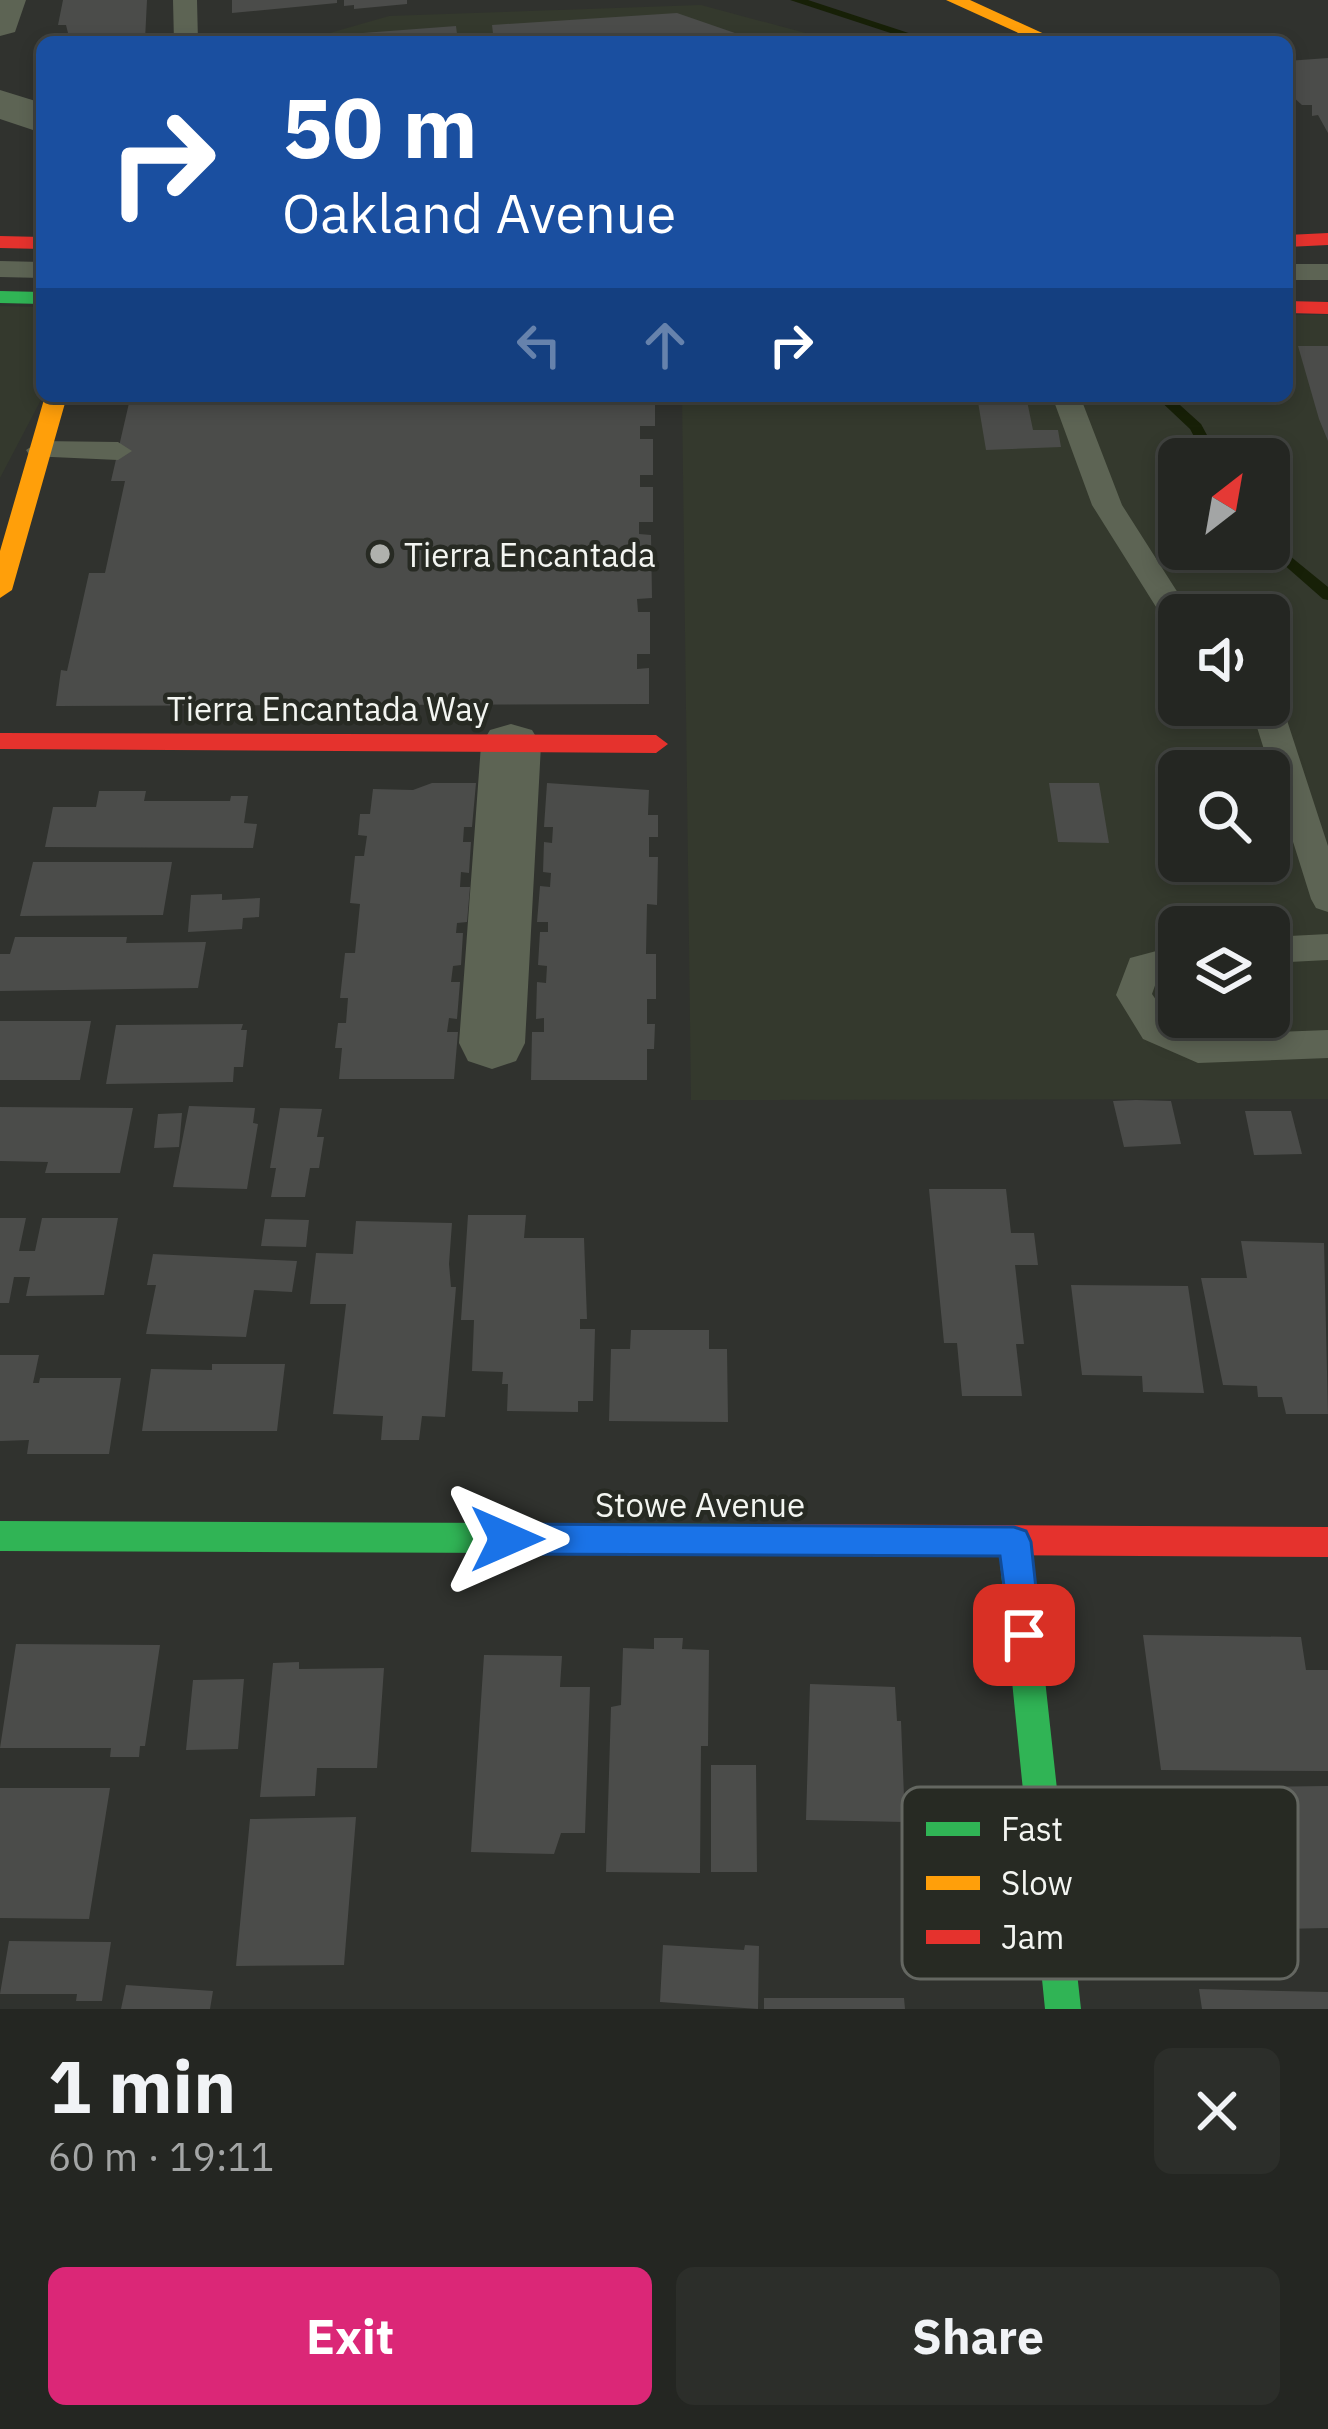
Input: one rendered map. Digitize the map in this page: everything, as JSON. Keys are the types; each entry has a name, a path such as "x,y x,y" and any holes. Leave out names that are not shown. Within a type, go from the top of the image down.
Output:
{"street":[{"path":"0,23 5,0"},
{"path":"955,0 1039,36"},
{"path":"0,103 36,117"},
{"path":"1293,241 1328,239"},
{"path":"0,242 36,243"},
{"path":"0,297 36,298"},
{"path":"1293,307 1328,308"},
{"path":"0,590 54,402"},
{"name":"Tierra Encantada Way","path":"0,741 656,744"},
{"path":"492,1043 511,746"},
{"name":"Stowe Avenue","path":"0,1536 1328,1542"},
{"path":"1014,1542 1040,1787"},
{"path":"1060,1979 1063,2009"}],"lane":[{"path":"185,0 186,36"},
{"path":"0,269 36,270"},
{"path":"1293,272 1328,272"},
{"path":"1068,402 1107,506 1163,594"},
{"path":"40,450 118,451"},
{"path":"1273,726 1328,899"},
{"path":"1290,949 1328,947"},
{"path":"1158,963 1143,967 1134,995 1158,1030"},
{"path":"1175,1038 1198,1049 1328,1044"}],"shaded area":[{"path":"701,5 817,36 319,36 389,16"},
{"path":"0,306 36,307 36,402 40,402 0,478"},
{"path":"1293,315 1328,315 1328,1099 691,1100 682,402 1293,402"}],"building":[{"path":"63,0 147,0 145,36 61,36 68,33 66,25 58,25"},
{"path":"232,0 337,0 337,3 232,13"},
{"path":"344,0 407,0 407,4 354,9 354,5 344,6"},
{"path":"677,13 744,36 493,36 492,25"},
{"path":"456,26 457,36 332,36"},
{"path":"1328,58 1328,133 1318,115 1312,116 1312,105 1302,105 1293,97 1293,61"},
{"path":"1298,346 1328,346 1328,441 1319,419"},
{"name":"Tierra Encantada","path":"655,402 655,426 640,426 640,439 653,439 653,475 640,475 640,487 653,487 653,522 639,522 639,534 651,535 652,598 637,599 638,612 650,612 650,654 637,654 637,669 649,668 649,704 56,706 61,670 67,671 89,573 105,573 125,481 111,481 129,403 120,403"},
{"path":"978,402 1027,402 1033,430 1058,430 1061,447 986,450"},
{"path":"432,783 476,783 472,827 464,827 463,842 471,842 469,873 461,872 460,887 470,887 467,922 457,923 456,933 463,933 461,965 453,966 451,982 460,982 457,1019 449,1018 447,1032 458,1032 454,1079 339,1079 342,1048 335,1048 338,1023 346,1023 348,998 340,998 345,953 355,953 360,904 350,903 355,856 364,856 367,836 358,835 360,814 370,814 373,789 413,790"},
{"path":"547,783 649,790 648,815 658,815 658,837 649,837 649,857 658,857 657,905 647,904 646,954 656,954 656,999 647,999 647,1024 655,1024 654,1049 647,1049 647,1080 531,1080 532,1032 544,1032 544,1018 536,1019 537,982 546,983 547,966 538,965 540,932 548,932 548,922 537,922 540,886 550,887 551,873 543,872 544,842 552,843 553,827 544,827"},
{"path":"1049,783 1099,783 1109,843 1058,842"},
{"path":"99,791 146,791 144,801 230,801 231,796 248,796 244,823 257,824 253,848 45,847 53,807 96,807"},
{"path":"33,862 172,862 163,915 20,916"},
{"path":"222,894 222,900 260,898 259,917 243,918 242,929 188,932 191,895"},
{"path":"15,937 206,942 198,988 0,991 0,954 10,954"},
{"path":"0,1021 91,1021 80,1080 0,1080"},
{"path":"243,1024 241,1030 247,1030 243,1067 234,1067 233,1082 106,1084 116,1025"},
{"path":"1113,1101 1171,1101 1181,1144 1124,1147"},
{"path":"189,1106 255,1108 253,1123 258,1124 247,1189 173,1187"},
{"path":"0,1107 133,1108 120,1173 45,1173 48,1162 0,1161"},
{"path":"280,1108 322,1109 319,1168 310,1168 305,1197 271,1197 276,1168 270,1168"},
{"path":"1245,1111 1291,1111 1302,1154 1254,1155"},
{"path":"182,1113 179,1147 154,1148 158,1114"},
{"path":"929,1189 1006,1189 1011,1233 1034,1233 1038,1265 1015,1265 1024,1344 1016,1344 1022,1396 962,1396 957,1343 944,1343"},
{"path":"468,1215 526,1215 524,1238 584,1238 587,1319 580,1319 580,1329 595,1329 593,1401 578,1401 578,1412 507,1411 508,1384 502,1384 503,1372 472,1371 474,1320 461,1320"},
{"path":"0,1218 26,1218 19,1251 35,1251 42,1218 118,1218 104,1295 26,1296 30,1277 14,1277 9,1303 0,1303"},
{"path":"265,1219 309,1220 306,1247 261,1246"},
{"path":"356,1221 452,1223 449,1264 451,1287 456,1287 445,1417 422,1416 419,1440 381,1440 383,1416 333,1414 346,1304 310,1304 316,1253 353,1254"},
{"path":"1241,1241 1324,1243 1328,1414 1286,1414 1282,1397 1258,1397 1257,1386 1223,1385 1201,1278 1247,1278"},
{"path":"153,1254 297,1261 292,1292 254,1290 246,1337 146,1334 156,1285 147,1285"},
{"path":"1071,1285 1188,1286 1204,1393 1143,1392 1142,1376 1082,1375"},
{"path":"631,1330 709,1330 709,1349 727,1349 728,1422 609,1421 611,1349 630,1349"},
{"path":"0,1355 39,1355 33,1383 40,1378 121,1378 109,1454 27,1454 29,1440 0,1441"},
{"path":"212,1364 285,1364 277,1431 142,1431 151,1369 212,1370"},
{"path":"1143,1635 1301,1637 1306,1670 1328,1670 1328,1771 1161,1770"},
{"path":"654,1638 683,1638 682,1649 709,1650 708,1746 701,1746 700,1873 606,1872 611,1707 621,1705 623,1648 654,1649"},
{"path":"16,1644 160,1645 145,1746 140,1746 139,1757 110,1757 111,1748 0,1748"},
{"path":"484,1655 562,1656 560,1687 590,1687 585,1833 561,1833 554,1854 471,1852"},
{"path":"299,1662 299,1669 384,1668 377,1768 317,1768 315,1796 260,1797 273,1663"},
{"path":"244,1679 238,1749 186,1750 193,1680"},
{"path":"810,1684 895,1687 897,1721 901,1721 902,1822 806,1820"},
{"path":"711,1765 756,1765 757,1872 711,1872"},
{"path":"1328,1786 1328,1928 1298,1929 1298,1787 1254,1787"},
{"path":"0,1788 110,1788 89,1919 0,1918"},
{"path":"356,1817 344,1965 236,1966 250,1819"},
{"path":"9,1941 111,1942 102,2001 76,2001 77,1994 0,1994"},
{"path":"663,1945 744,1950 745,1945 759,1946 758,2009 660,2002"},
{"path":"126,1985 213,1991 210,2009 121,2009"},
{"path":"1199,1989 1328,1992 1328,2009 1202,2009"},
{"path":"764,1998 904,1998 905,2009 764,2009"}],"waterway":[{"path":"796,0 911,36"},
{"path":"1169,402 1202,438"},
{"path":"1290,562 1328,595"}],"traffic: fast":[{"path":"0,297 36,298"},
{"path":"0,1536 758,1539"},
{"path":"1014,1542 1040,1787"},
{"path":"1060,1979 1063,2009"}],"traffic: slow":[{"path":"955,0 1039,36"},
{"path":"0,590 54,402"}],"traffic: jam":[{"path":"1293,241 1328,239"},
{"path":"0,242 36,243"},
{"path":"1293,307 1328,308"},
{"path":"0,741 656,744"},
{"path":"758,1539 1328,1542"}],"place":[{"name":"Tierra Encantada","path":"380,554"}],"route":[{"path":"507,1539 1014,1542 1024,1635"}]}
